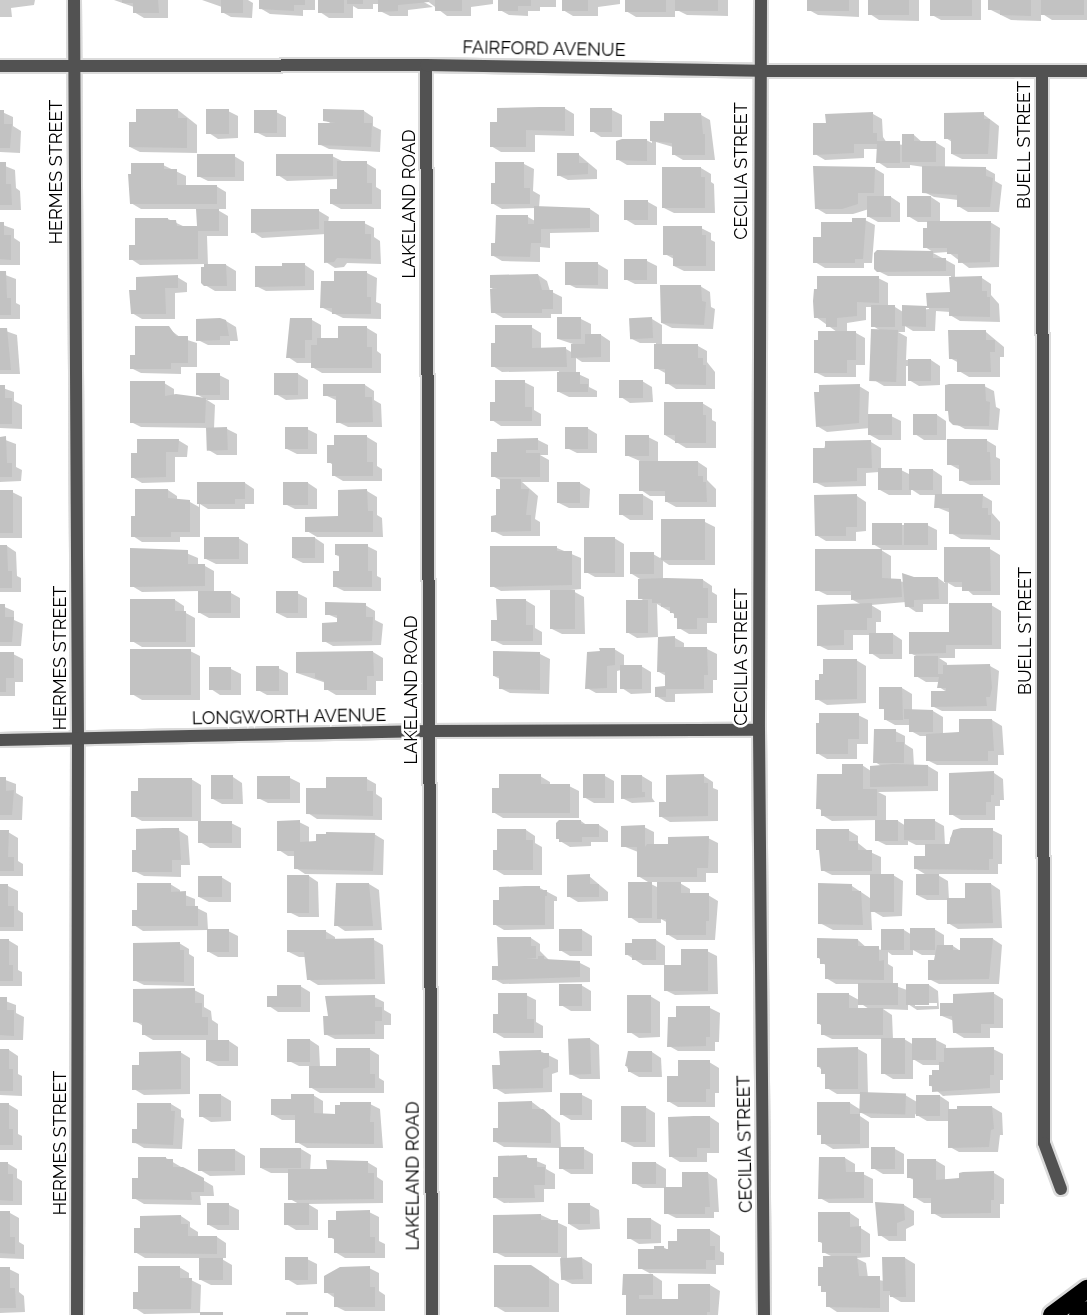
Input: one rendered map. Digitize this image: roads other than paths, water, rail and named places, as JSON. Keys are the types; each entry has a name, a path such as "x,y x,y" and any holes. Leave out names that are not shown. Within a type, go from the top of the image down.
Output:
{"highway":[{"path":"1052,1315 1087,1289"},
{"path":"1078,1315 1087,1310"}],"street":[{"name":"HERMES STREET","path":"74,0 78,740 77,1315"},
{"name":"CECILIA STREET","path":"761,0 759,71 759,730 764,1315"},
{"name":"FAIRFORD AVENUE","path":"0,66 73,64 426,65 759,71 1087,70"},
{"name":"LAKELAND ROAD","path":"426,65 432,1315"},
{"name":"BUELL STREET","path":"1042,71 1044,1143 1061,1189"},
{"name":"LONGWORTH AVENUE","path":"0,740 429,731 759,730"}]}
